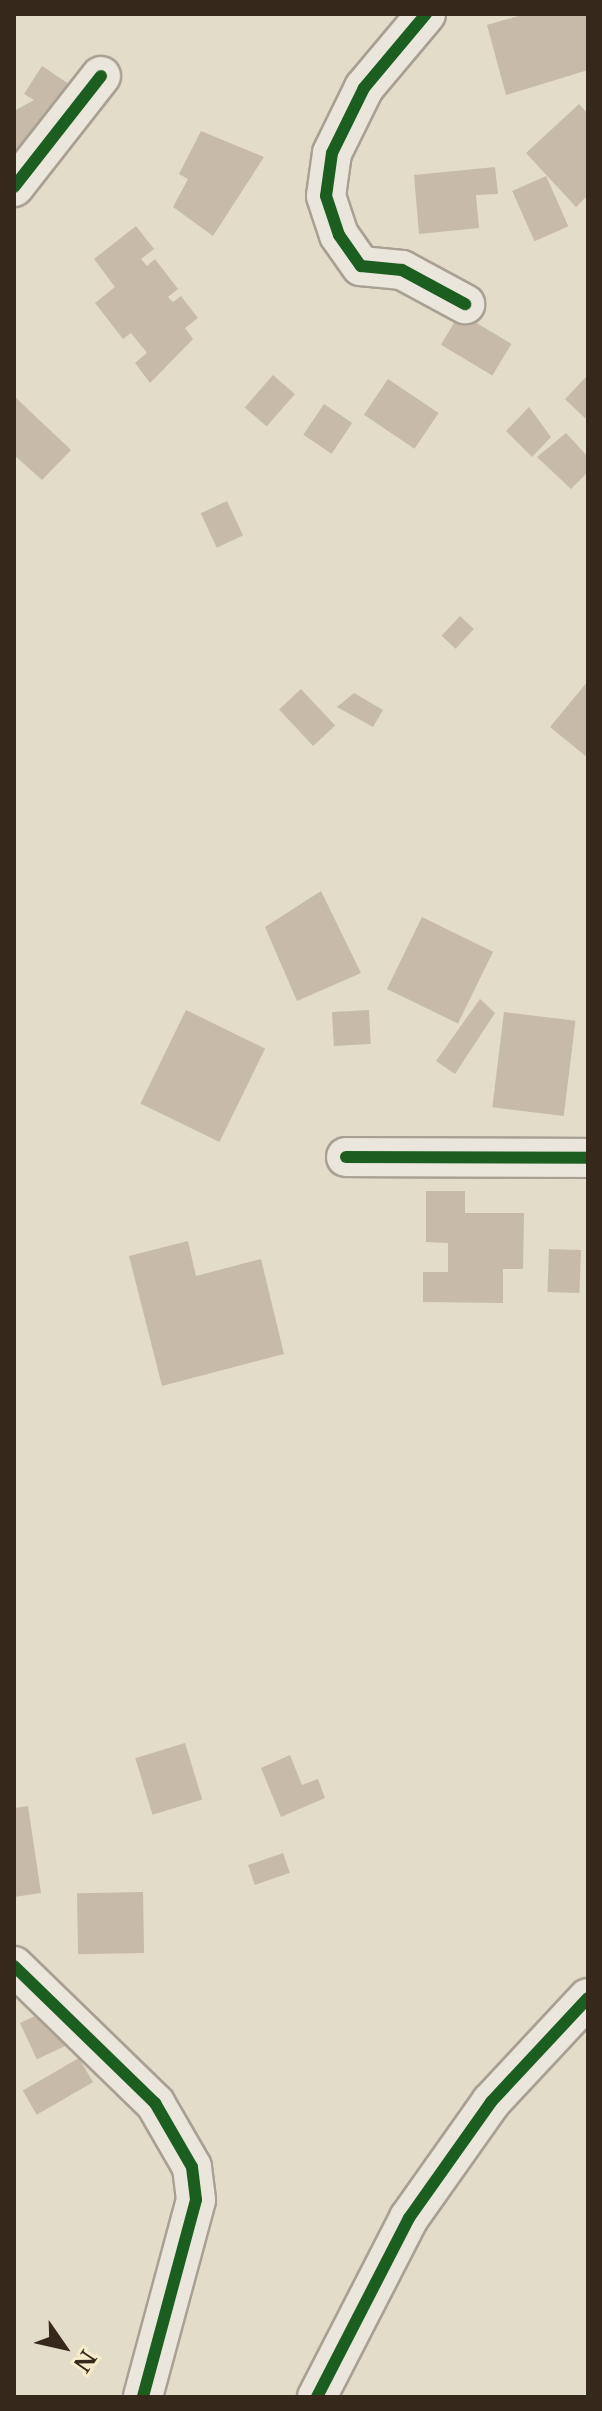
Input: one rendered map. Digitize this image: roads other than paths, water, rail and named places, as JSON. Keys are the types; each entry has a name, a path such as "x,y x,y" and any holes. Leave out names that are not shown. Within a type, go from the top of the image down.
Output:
{"street":[{"path":"426,14 364,88 332,153 326,196 339,235 361,266 402,270 465,304"},
{"path":"14,187 101,76"},
{"path":"346,1157 588,1158"},
{"path":"14,1966 155,2103 192,2167 193,2210 143,2397"},
{"path":"317,2397 409,2218 491,2102 588,1998"}]}
